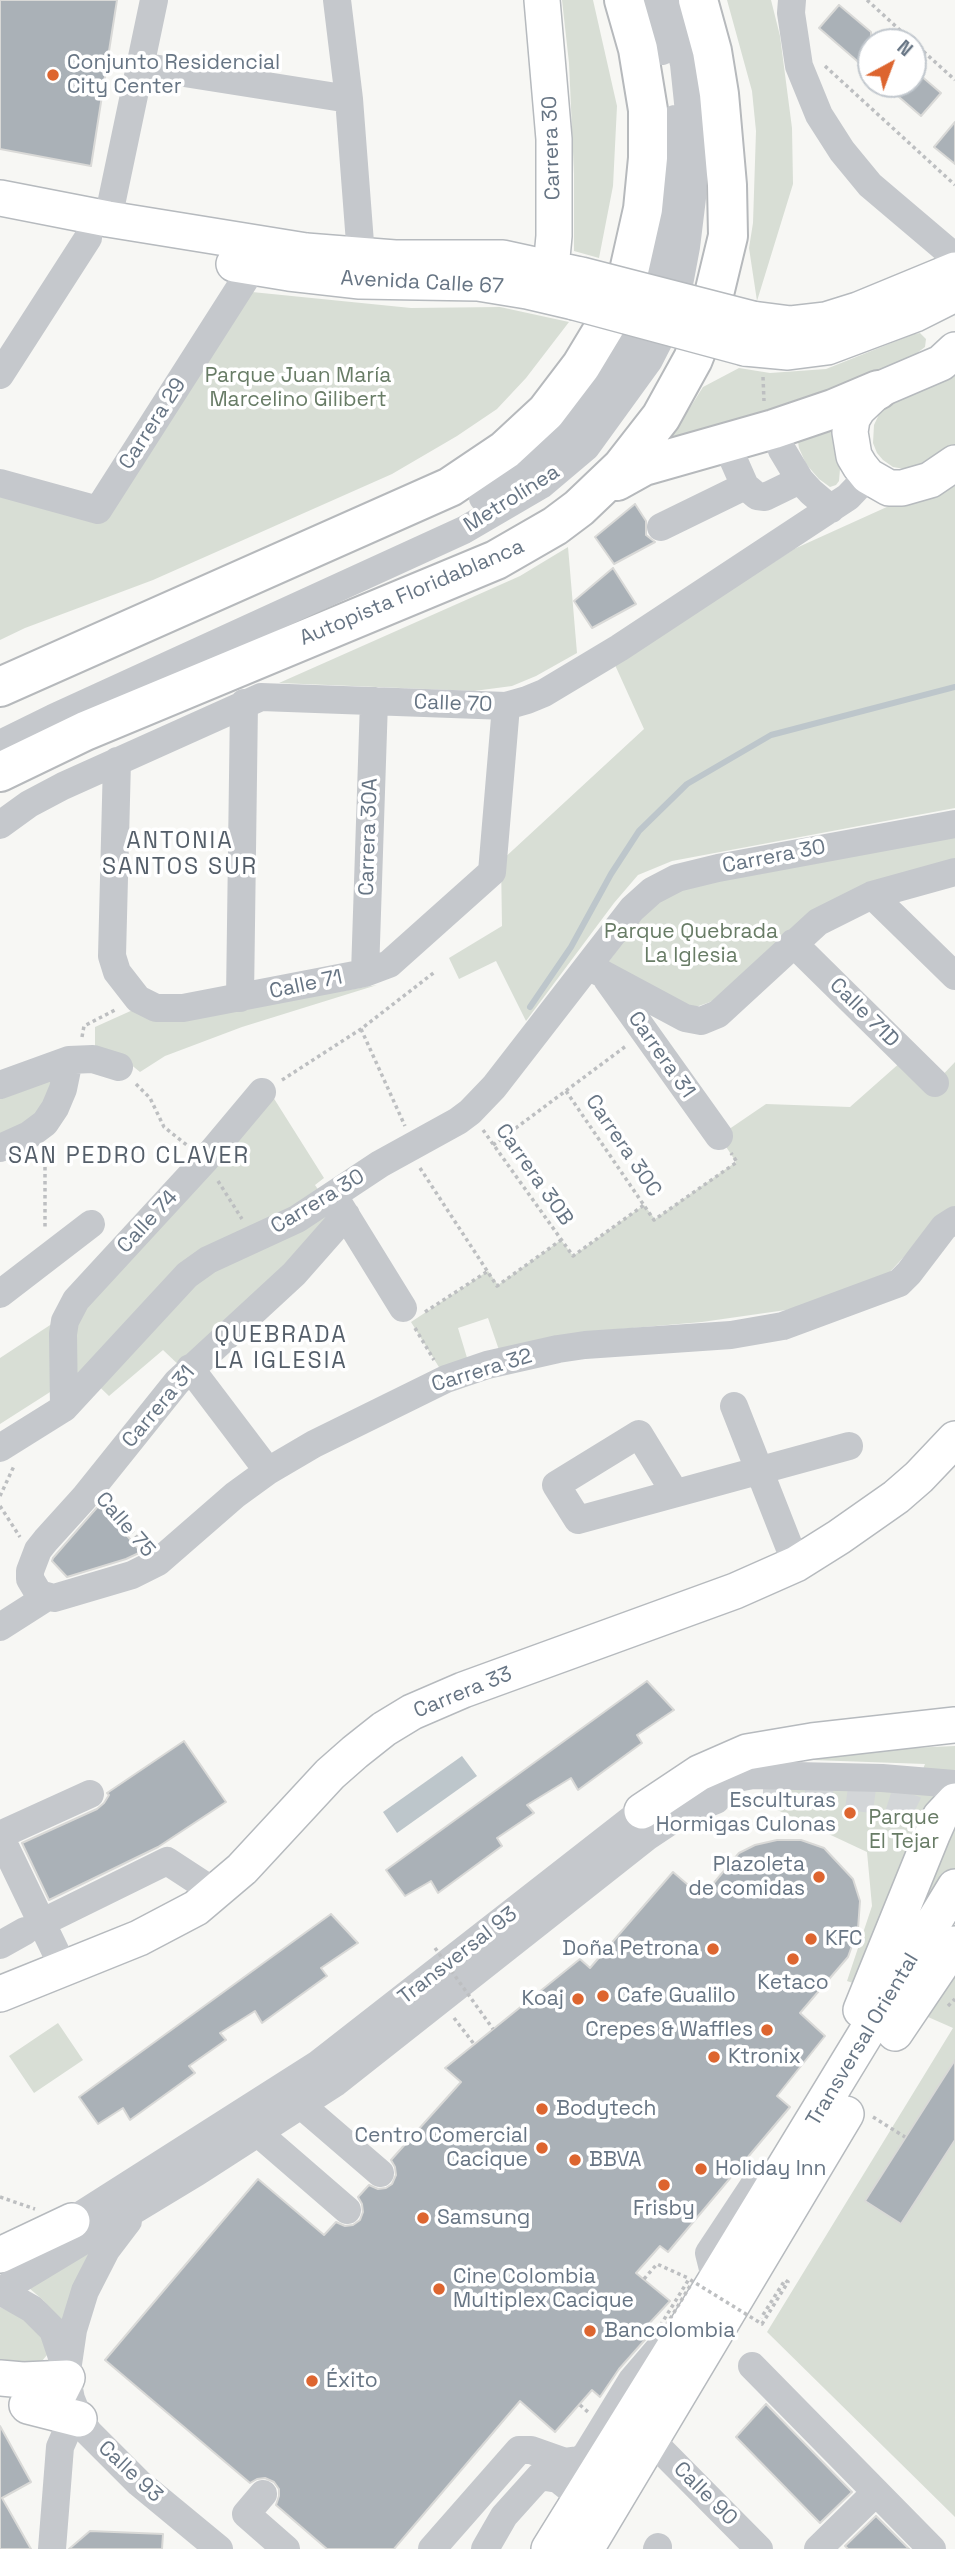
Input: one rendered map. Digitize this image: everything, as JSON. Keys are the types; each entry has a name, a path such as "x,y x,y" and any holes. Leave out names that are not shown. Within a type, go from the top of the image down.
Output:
{"highway":[{"path":"0,687 450,486 505,450 546,412 582,366 615,308 630,269 643,209 648,158 648,110 638,49 624,0"},
{"name":"Autopista Floridablanca","path":"0,772 85,731 496,560 555,526 599,490 642,443 679,387 707,323 728,236 727,185 719,94 712,51 698,0"},
{"path":"599,490 644,466 726,443 770,418 833,409 878,390"}],"main road":[{"name":"Carrera 30","path":"542,0 554,139 555,226 564,286"},
{"name":"Avenida Calle 67","path":"0,198 98,228 253,267 360,281 564,286"},
{"name":"Avenida Calle 67","path":"0,222 98,228 361,256 488,257 564,286 753,344 788,352 819,349 844,342 955,295"},
{"name":"Avenida Calle 67","path":"753,344 790,324 826,320 858,310 955,270"},
{"path":"915,314 931,320 941,330 948,356 878,390 858,409 852,419 850,432 854,456 868,477 889,488 902,488 930,480 955,463"},
{"name":"Carrera 33","path":"0,1994 139,1938 170,1923 216,1893 243,1869 330,1774 384,1729 412,1712 463,1690 736,1591 896,1497 955,1439"},
{"path":"642,1811 699,1773 747,1752 812,1741 955,1724"},
{"path":"824,2104 940,1816 955,1801"},
{"name":"Transversal Oriental","path":"549,2549 580,2500 700,2285 783,2171 955,1887"},
{"name":"Transversal Oriental","path":"586,2549 909,2009 955,1944"},
{"path":"0,2255 72,2221"},
{"path":"0,2378 66,2378 57,2398 48,2404 14,2403"},
{"path":"14,2403 79,2419"}],"street":[{"path":"0,375 98,228 140,65 153,0"},
{"path":"337,0 349,99 361,256"},
{"name":"Metrolínea","path":"0,723 460,512 507,484 564,438 605,386 627,349 651,304 663,257 674,196 676,124 669,78 649,0"},
{"name":"Metrolínea","path":"0,744 464,530 541,485 586,447 649,360 674,311 684,260 694,160 684,64 669,0"},
{"path":"792,0 791,13 799,65 819,115 842,151 870,185 955,257"},
{"path":"140,65 349,99"},
{"name":"Carrera 29","path":"0,483 98,510 253,267"},
{"path":"770,418 782,450 800,480 831,509"},
{"path":"726,443 745,486 757,496 765,497 800,480"},
{"name":"Calle 70","path":"0,825 44,796 261,697 506,706 544,693 603,658 831,509 868,477"},
{"path":"661,527 745,486"},
{"name":"Carrera 30A","path":"365,972 374,701"},
{"path":"240,998 244,703"},
{"name":"Calle 71","path":"138,999 146,1005 165,1010 240,998 365,972 389,964 492,872 506,706"},
{"path":"117,761 112,956 117,972 138,999"},
{"name":"Carrera 30","path":"0,1448 64,1408 187,1275 222,1251 297,1219 340,1205 380,1164 470,1112 596,970 632,909 652,891 677,878 718,867 955,824"},
{"path":"596,970 685,1018 701,1021 718,1014 818,922 872,895 955,872"},
{"path":"872,895 955,976"},
{"name":"Calle 71D","path":"799,938 935,1083"},
{"name":"Carrera 31","path":"596,970 645,1032 719,1136"},
{"path":"0,1085 74,1059 93,1059 119,1068"},
{"path":"0,1149 29,1135 45,1123 63,1089 74,1059"},
{"name":"Calle 74","path":"64,1408 63,1334 65,1321 76,1300 205,1160 262,1092"},
{"path":"340,1205 407,1315"},
{"name":"Carrera 31","path":"38,1581 46,1540 190,1368 301,1267 340,1205"},
{"name":"Carrera 32","path":"38,1581 54,1598 132,1575 158,1563 235,1495 268,1471 314,1444 446,1379 487,1365 558,1349 731,1335 783,1326 899,1283 944,1227 955,1220"},
{"path":"0,1294 91,1224"},
{"path":"273,1230 301,1267"},
{"path":"190,1368 268,1471"},
{"path":"734,1406 793,1559"},
{"path":"675,1493 849,1446"},
{"path":"0,1627 38,1581"},
{"name":"Transversal 93","path":"0,2267 318,2064 642,1811 689,1790 753,1774 882,1778 955,1784"},
{"name":"Transversal 93","path":"0,2291 301,2105 373,2054 663,1825 704,1804 738,1794 763,1792"},
{"path":"55,1971 33,1927 0,1836 90,1794"},
{"path":"0,1945 167,1861 216,1893"},
{"path":"0,1881 33,1927"},
{"path":"301,2105 380,2173"},
{"path":"258,2133 346,2210"},
{"name":"Calle 93","path":"66,2378 73,2330 93,2271 120,2230 142,2205"},
{"path":"432,2549 519,2450 531,2450 565,2462 580,2460 586,2455 632,2380 700,2285"},
{"name":"Calle 93","path":"0,2291 32,2309 48,2325 58,2345 71,2399 79,2419 124,2469 219,2549"},
{"path":"752,2366 932,2549"},
{"path":"52,2549 60,2446 67,2431 79,2419"},
{"name":"Calle 90","path":"651,2440 752,2546"},
{"path":"485,2549 504,2516 540,2476 558,2479 580,2500"},
{"path":"818,2549 876,2492"},
{"path":"263,2494 246,2514 286,2549"}],"path":[{"path":"867,0 898,28"},
{"path":"927,55 955,80"},
{"path":"825,66 955,185"},
{"path":"753,344 770,418"},
{"path":"262,1092 361,1029 436,971"},
{"path":"74,1059 84,1026 138,999"},
{"path":"361,1029 410,1147 497,1286 561,1240"},
{"path":"493,1144 645,1032"},
{"name":"Carrera 30C","path":"566,1091 654,1220 737,1162 719,1136"},
{"name":"Carrera 30B","path":"470,1112 573,1256 644,1205"},
{"path":"446,1379 407,1315 488,1271"},
{"name":"Calle 75","path":"92,1487 158,1563"},
{"path":"0,1506 38,1581"},
{"path":"435,1948 494,2029"},
{"path":"873,2117 905,2137"},
{"path":"644,2279 657,2264 700,2285 762,2324 788,2282 785,2280 761,2318"},
{"path":"700,2285 664,2329 660,2326 700,2285"}],"green space":[{"path":"562,0 593,0 617,106 613,186 599,258 574,251 569,63"},
{"path":"727,0 771,0 780,36 792,128 793,184 757,301 749,248 753,223 756,131 752,91"},
{"name":"Parque Juan María Marcelino Gilibert","path":"252,292 411,308 500,307 569,322 526,378 497,409 392,474 153,580 0,640 0,491 101,520"},
{"path":"920,333 926,339 925,347 896,369 666,446 703,387 739,368 770,373 826,369"},
{"path":"955,364 955,449 916,471 893,467 877,453 873,443 874,425 881,410"},
{"path":"830,430 840,469 839,481 830,487 806,464 797,436"},
{"path":"955,485 955,808 672,861 638,875 526,1021 496,961 459,979 449,958 502,926 501,861 644,729 615,665 794,549 889,506"},
{"path":"568,547 577,653 536,676 512,686 474,691 279,683 520,576"},
{"name":"Parque Quebrada La Iglesia","path":"955,836 955,867 869,890 713,1001 693,1008 606,965 656,898 692,883"},
{"path":"377,985 242,1027 165,1056 140,1072 124,1059 95,1050 95,1027 135,1009 204,1015"},
{"path":"902,1061 935,1083 955,1062 955,1208 941,1217 887,1275 793,1309 702,1322 609,1330 499,1350 488,1318 458,1328 468,1361 442,1372 411,1322 488,1271 498,1285 561,1240 573,1256 644,1205 655,1219 736,1162 719,1136 766,1104 850,1107"},
{"path":"50,1072 53,1085 44,1109 14,1131 0,1136 0,1091"},
{"path":"273,1097 324,1178 315,1185 336,1216 183,1369 163,1350 109,1396 83,1371 0,1424 0,1358 79,1306"},
{"name":"Parque El Tejar","path":"955,1746 955,1875 877,1991 847,1981 872,1906 867,1852 771,1807 774,1780 915,1789 925,1764 784,1759 865,1750"},
{"path":"955,1962 955,2517 767,2332 953,2028 919,2013"},
{"path":"58,2023 83,2060 34,2093 9,2056"},
{"path":"95,2246 63,2324 29,2288"},
{"path":"0,2307 40,2326 47,2355 42,2361 30,2367 0,2366"}],"shaded area":[{"path":"462,1756 477,1776 397,1833 383,1812"}],"building":[{"name":"Conjunto Residencial City Center","path":"0,0 117,0 91,166 0,149"},
{"path":"839,5 866,28 857,28 857,61 819,28"},
{"path":"927,81 941,93 921,116 900,98 927,98"},
{"path":"955,122 955,164 934,147"},
{"path":"635,504 646,521 646,535 655,542 614,564 595,537"},
{"path":"613,568 636,604 592,628 574,601"},
{"path":"100,1504 141,1552 67,1577 52,1561 53,1558"},
{"path":"647,1681 674,1710 637,1735 642,1743 578,1790 571,1778 527,1805 534,1813 497,1838 502,1846 438,1893 431,1881 405,1896 386,1870"},
{"path":"184,1741 226,1802 158,1847 49,1900 22,1843 97,1809 109,1795 107,1793"},
{"path":"777,1840 801,1840 824,1848 853,1879 860,1901 858,1929 848,1957 800,2013 825,2036 777,2096 790,2107 668,2252 660,2246 636,2273 670,2301 645,2328 651,2333 619,2369 600,2397 592,2390 555,2432 520,2401 394,2549 327,2549 276,2505 279,2489 274,2482 265,2478 250,2483 105,2360 258,2179 324,2235 336,2222 345,2226 353,2225 360,2220 363,2212 358,2197 369,2185 378,2189 392,2184 396,2175 391,2160 461,2082 445,2068 580,1959 590,1968 673,1872 702,1897 739,1853 755,1845"},
{"path":"331,1914 358,1943 321,1968 327,1976 262,2023 255,2011 220,2033 226,2040 189,2066 195,2073 130,2120 123,2108 98,2124 79,2097"},
{"path":"955,2060 955,2140 901,2224 865,2201"},
{"path":"766,2404 852,2492 820,2523 736,2437"},
{"path":"0,2426 31,2482 2,2498 31,2549 0,2549"},
{"path":"876,2516 909,2549 848,2549 845,2546"},
{"path":"90,2531 163,2534 162,2549 69,2549"}],"waterway":[{"name":"QUEBRADA LA IGLESIA","path":"530,1007 571,947 611,874 639,831 687,784 771,735 955,687"}],"tunnel":[{"path":"763,1792 827,1793 887,1801 912,1809 955,1830"}],"place":[{"name":"Conjunto Residencial City Center","path":"53,75"},
{"name":"Esculturas Hormigas Culonas","path":"850,1813"},
{"name":"Plazoleta de comidas","path":"819,1877"},
{"name":"KFC","path":"811,1939"},
{"name":"Doña Petrona","path":"713,1949"},
{"name":"Ketaco","path":"793,1959"},
{"name":"Cafe Gualilo","path":"603,1996"},
{"name":"Koaj","path":"578,1999"},
{"name":"Crepes & Waffles","path":"767,2030"},
{"name":"Ktronix","path":"714,2057"},
{"name":"Bodytech","path":"542,2109"},
{"name":"Centro Comercial Cacique","path":"542,2148"},
{"name":"BBVA","path":"575,2160"},
{"name":"Holiday Inn","path":"701,2169"},
{"name":"Frisby","path":"664,2185"},
{"name":"Samsung","path":"423,2218"},
{"name":"Cine Colombia Multiplex Cacique","path":"439,2289"},
{"name":"Bancolombia","path":"590,2331"},
{"name":"Éxito","path":"312,2381"}],"district":[{"name":"ANTONIA SANTOS SUR","path":"180,855"},
{"name":"SAN PEDRO CLAVER","path":"129,1157"},
{"name":"QUEBRADA LA IGLESIA","path":"281,1349"}]}
